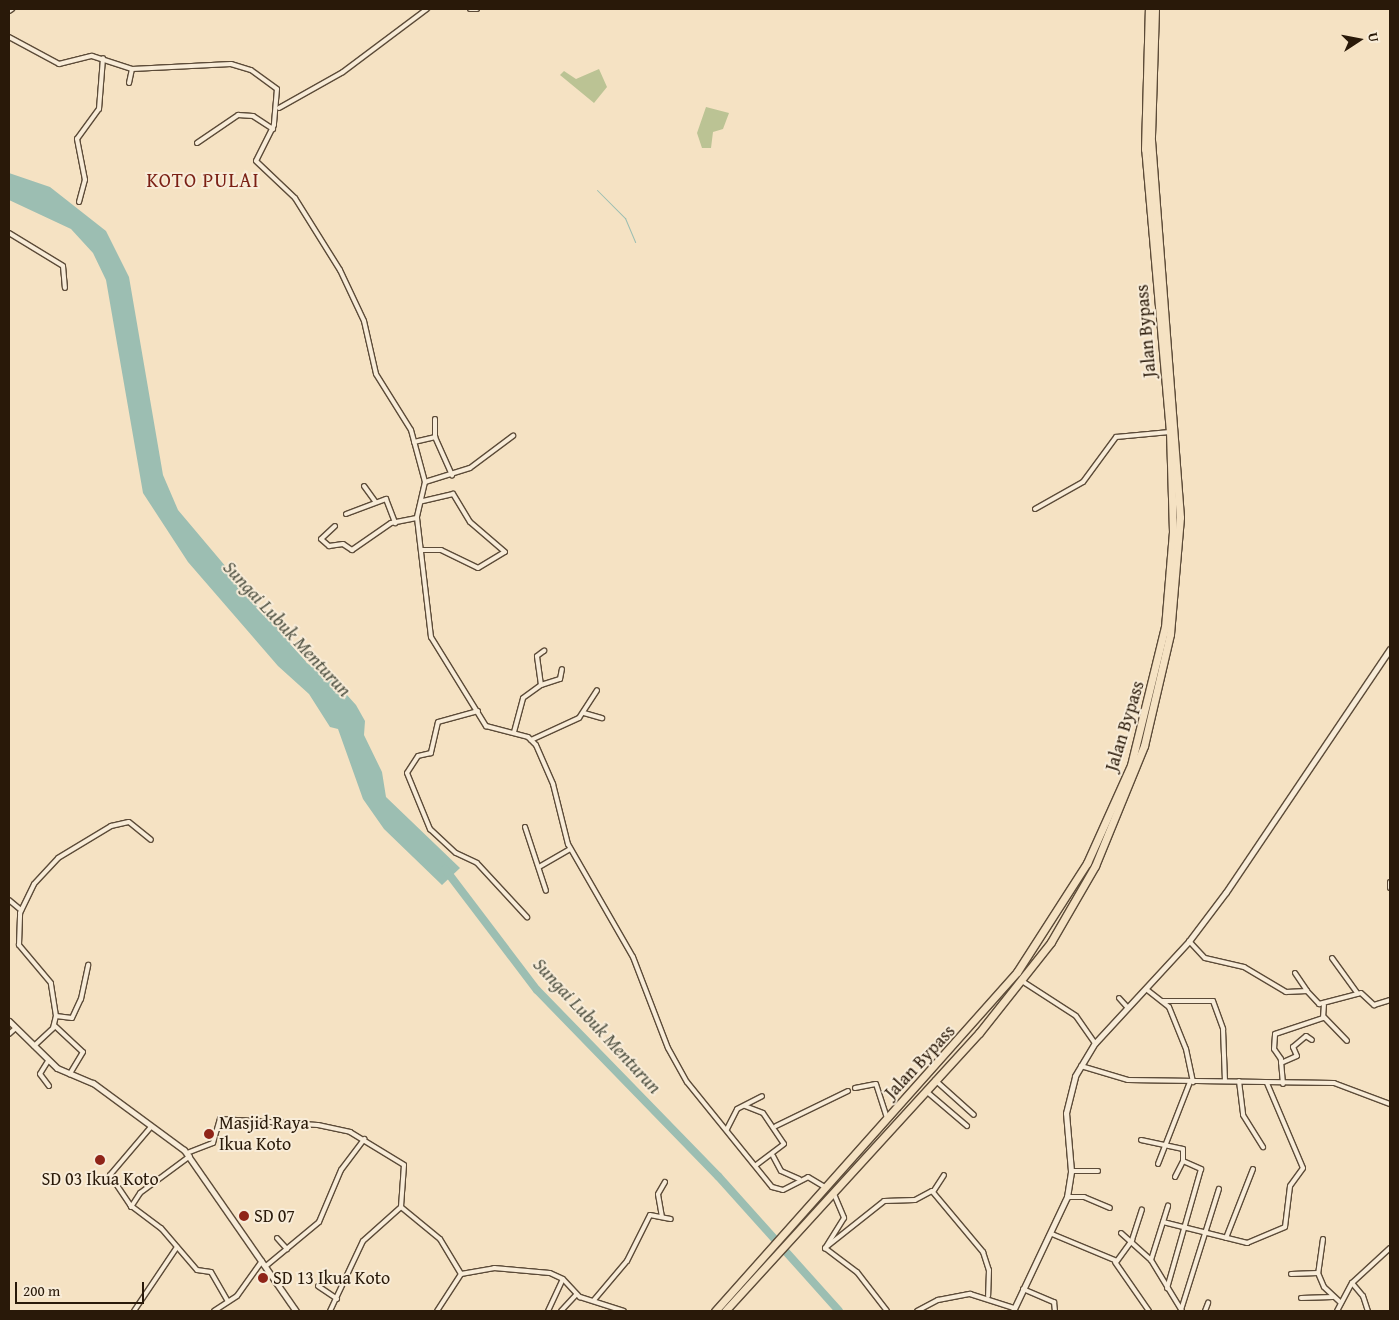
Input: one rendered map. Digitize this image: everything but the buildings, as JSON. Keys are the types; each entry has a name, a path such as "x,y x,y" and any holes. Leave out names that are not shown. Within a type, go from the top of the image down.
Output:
{"highway":[{"name":"Jalan Bypass","path":"715,1311 834,1194 979,1033 1022,981 1092,873 1150,726 1177,586 1180,473 1168,376 1145,149 1149,9"},
{"name":"Jalan Bypass","path":"725,1311 752,1284 800,1226 826,1188 973,1027 1017,972 1074,887 1106,827 1138,741 1156,676 1171,579 1168,376 1151,136 1155,9"},
{"path":"973,1027 979,1033"}],"street":[{"path":"279,108 343,72 427,9"},
{"path":"470,9 477,9"},
{"path":"9,37 59,64 92,56 132,69 231,64 251,70 276,87 279,108 273,129 257,155 257,164 295,198 340,270 364,320 376,374 402,409 414,442 425,482 418,518 431,637 487,728 514,732 531,740 548,771 570,849 633,957 676,1066 776,1190 799,1179"},
{"path":"79,202 85,180 77,139 99,109 103,58"},
{"path":"129,83 132,69"},
{"path":"197,144 238,115 253,116 273,129"},
{"path":"9,234 63,266 65,288"},
{"path":"435,419 435,437 452,475"},
{"path":"1035,509 1083,482 1116,437 1170,432"},
{"path":"425,482 452,475 481,462 513,436"},
{"path":"414,442 435,437"},
{"path":"364,486 375,501"},
{"path":"421,550 441,550 478,568 505,552 470,522 453,494 422,501"},
{"path":"346,514 375,501 387,500 395,523"},
{"path":"335,526 321,540 328,546 343,544 352,550 395,523 418,518"},
{"path":"917,1311 950,1296 988,1296 1013,1310 1052,1234 1067,1198 1071,1171 1066,1113 1081,1066 1095,1043 1189,941 1390,649"},
{"path":"541,685 537,656 544,651"},
{"path":"514,732 523,698 541,685 560,679 562,669"},
{"path":"531,740 570,724 584,713 596,690"},
{"path":"478,711 438,722 432,753 418,756 407,773 430,829 456,853 477,863 527,917"},
{"path":"584,713 602,718"},
{"path":"34,1046 55,1026 56,1016 51,983 20,948 21,910 45,870 107,827 129,822 151,840"},
{"path":"524,827 546,891"},
{"path":"539,868 570,849"},
{"path":"9,900 21,910"},
{"path":"1189,941 1213,962 1244,968 1286,992 1307,991"},
{"path":"1332,958 1358,994"},
{"path":"56,1016 72,1018 82,999 88,965"},
{"path":"1295,973 1315,1002 1324,1005 1358,994 1365,994 1374,1006 1390,1000"},
{"path":"1022,981 1076,1016 1095,1043"},
{"path":"1146,989 1162,1001 1186,1049 1191,1082 1158,1164"},
{"path":"1119,998 1128,1008"},
{"path":"1162,1001 1213,1001 1223,1029 1225,1081"},
{"path":"1324,1005 1324,1017 1347,1041"},
{"path":"1283,1084 1281,1062 1274,1049 1278,1031 1324,1017"},
{"path":"9,1020 48,1061 70,1074 93,1083 150,1128 189,1155 296,1311"},
{"path":"55,1026 83,1052 70,1074"},
{"path":"9,1034 16,1028"},
{"path":"1281,1062 1297,1056 1293,1047 1303,1037 1312,1040"},
{"path":"48,1061 40,1074 49,1086"},
{"path":"1081,1066 1128,1080 1239,1081 1345,1085 1390,1104"},
{"path":"935,1080 974,1115"},
{"path":"1239,1081 1243,1115 1264,1147"},
{"path":"1164,1222 1226,1238 1255,1242 1266,1232 1284,1228 1290,1186 1302,1170 1267,1083"},
{"path":"855,1088 876,1084 888,1120"},
{"path":"776,1126 848,1091"},
{"path":"926,1091 967,1126"},
{"path":"727,1130 735,1112 762,1096"},
{"path":"745,1106 763,1112 776,1126 784,1144 772,1156 756,1165"},
{"path":"131,1207 140,1193 189,1155 213,1143 220,1119 318,1125 364,1139 404,1165 401,1207 363,1241 330,1311"},
{"path":"150,1128 110,1174 131,1207 177,1247 199,1272 210,1272 228,1302"},
{"path":"266,1266 287,1250 321,1218 341,1170 364,1139"},
{"path":"1141,1140 1184,1149 1183,1161 1176,1177"},
{"path":"772,1156 780,1171 799,1179 813,1179 826,1188"},
{"path":"1166,1288 1201,1169 1183,1161"},
{"path":"1226,1238 1253,1169"},
{"path":"1071,1171 1098,1171"},
{"path":"933,1192 944,1174"},
{"path":"662,1217 658,1194 665,1182"},
{"path":"1181,1311 1219,1189"},
{"path":"825,1248 884,1201 916,1200 926,1191 933,1192 983,1252 989,1270 988,1296"},
{"path":"825,1248 844,1218 834,1194"},
{"path":"1067,1198 1084,1197 1110,1208"},
{"path":"1151,1260 1168,1206"},
{"path":"401,1207 440,1239 461,1274"},
{"path":"1115,1262 1132,1240 1142,1210"},
{"path":"594,1300 627,1261 649,1216 671,1219"},
{"path":"1121,1233 1132,1240 1151,1260 1181,1311"},
{"path":"1052,1234 1115,1262 1150,1311"},
{"path":"277,1238 287,1250"},
{"path":"1323,1239 1318,1273 1333,1297 1341,1303"},
{"path":"134,1311 177,1247"},
{"path":"825,1248 857,1272 887,1311"},
{"path":"1337,1311 1352,1284 1390,1248"},
{"path":"214,1311 223,1309 262,1260"},
{"path":"437,1311 461,1274 508,1268 564,1279 576,1295 624,1311"},
{"path":"1292,1274 1318,1273"},
{"path":"548,1311 564,1279"},
{"path":"1352,1284 1361,1293 1368,1311"},
{"path":"318,1286 337,1299"},
{"path":"1023,1289 1054,1302 1055,1311"},
{"path":"561,1311 576,1295"},
{"path":"1300,1298 1333,1297"},
{"path":"1205,1311 1208,1303"}],"green space":[{"path":"599,69 607,87 594,103 560,75 564,71 576,79"},
{"path":"706,107 729,113 723,129 713,132 711,148 702,148 697,133"}],"water":[{"path":"9,173 50,187 106,231 129,277 163,475 178,510 308,664 329,675 356,705 365,721 364,735 382,772 386,797 460,868 442,885 384,829 363,799 338,729 330,727 309,694 278,666 188,562 143,493 106,280 93,253 71,229 9,200"}],"waterway":[{"path":"597,190 625,218 635,242"},
{"name":"Sungai Lubuk Menturun","path":"445,869 537,990 718,1176 839,1311"}],"place":[{"name":"Masjid Raya Ikua Koto","path":"209,1134"},
{"name":"SD 03 Ikua Koto","path":"100,1160"},
{"name":"SD 07","path":"244,1216"},
{"name":"SD 13 Ikua Koto","path":"263,1278"}],"district":[{"name":"KOTO PULAI","path":"203,179"}]}
